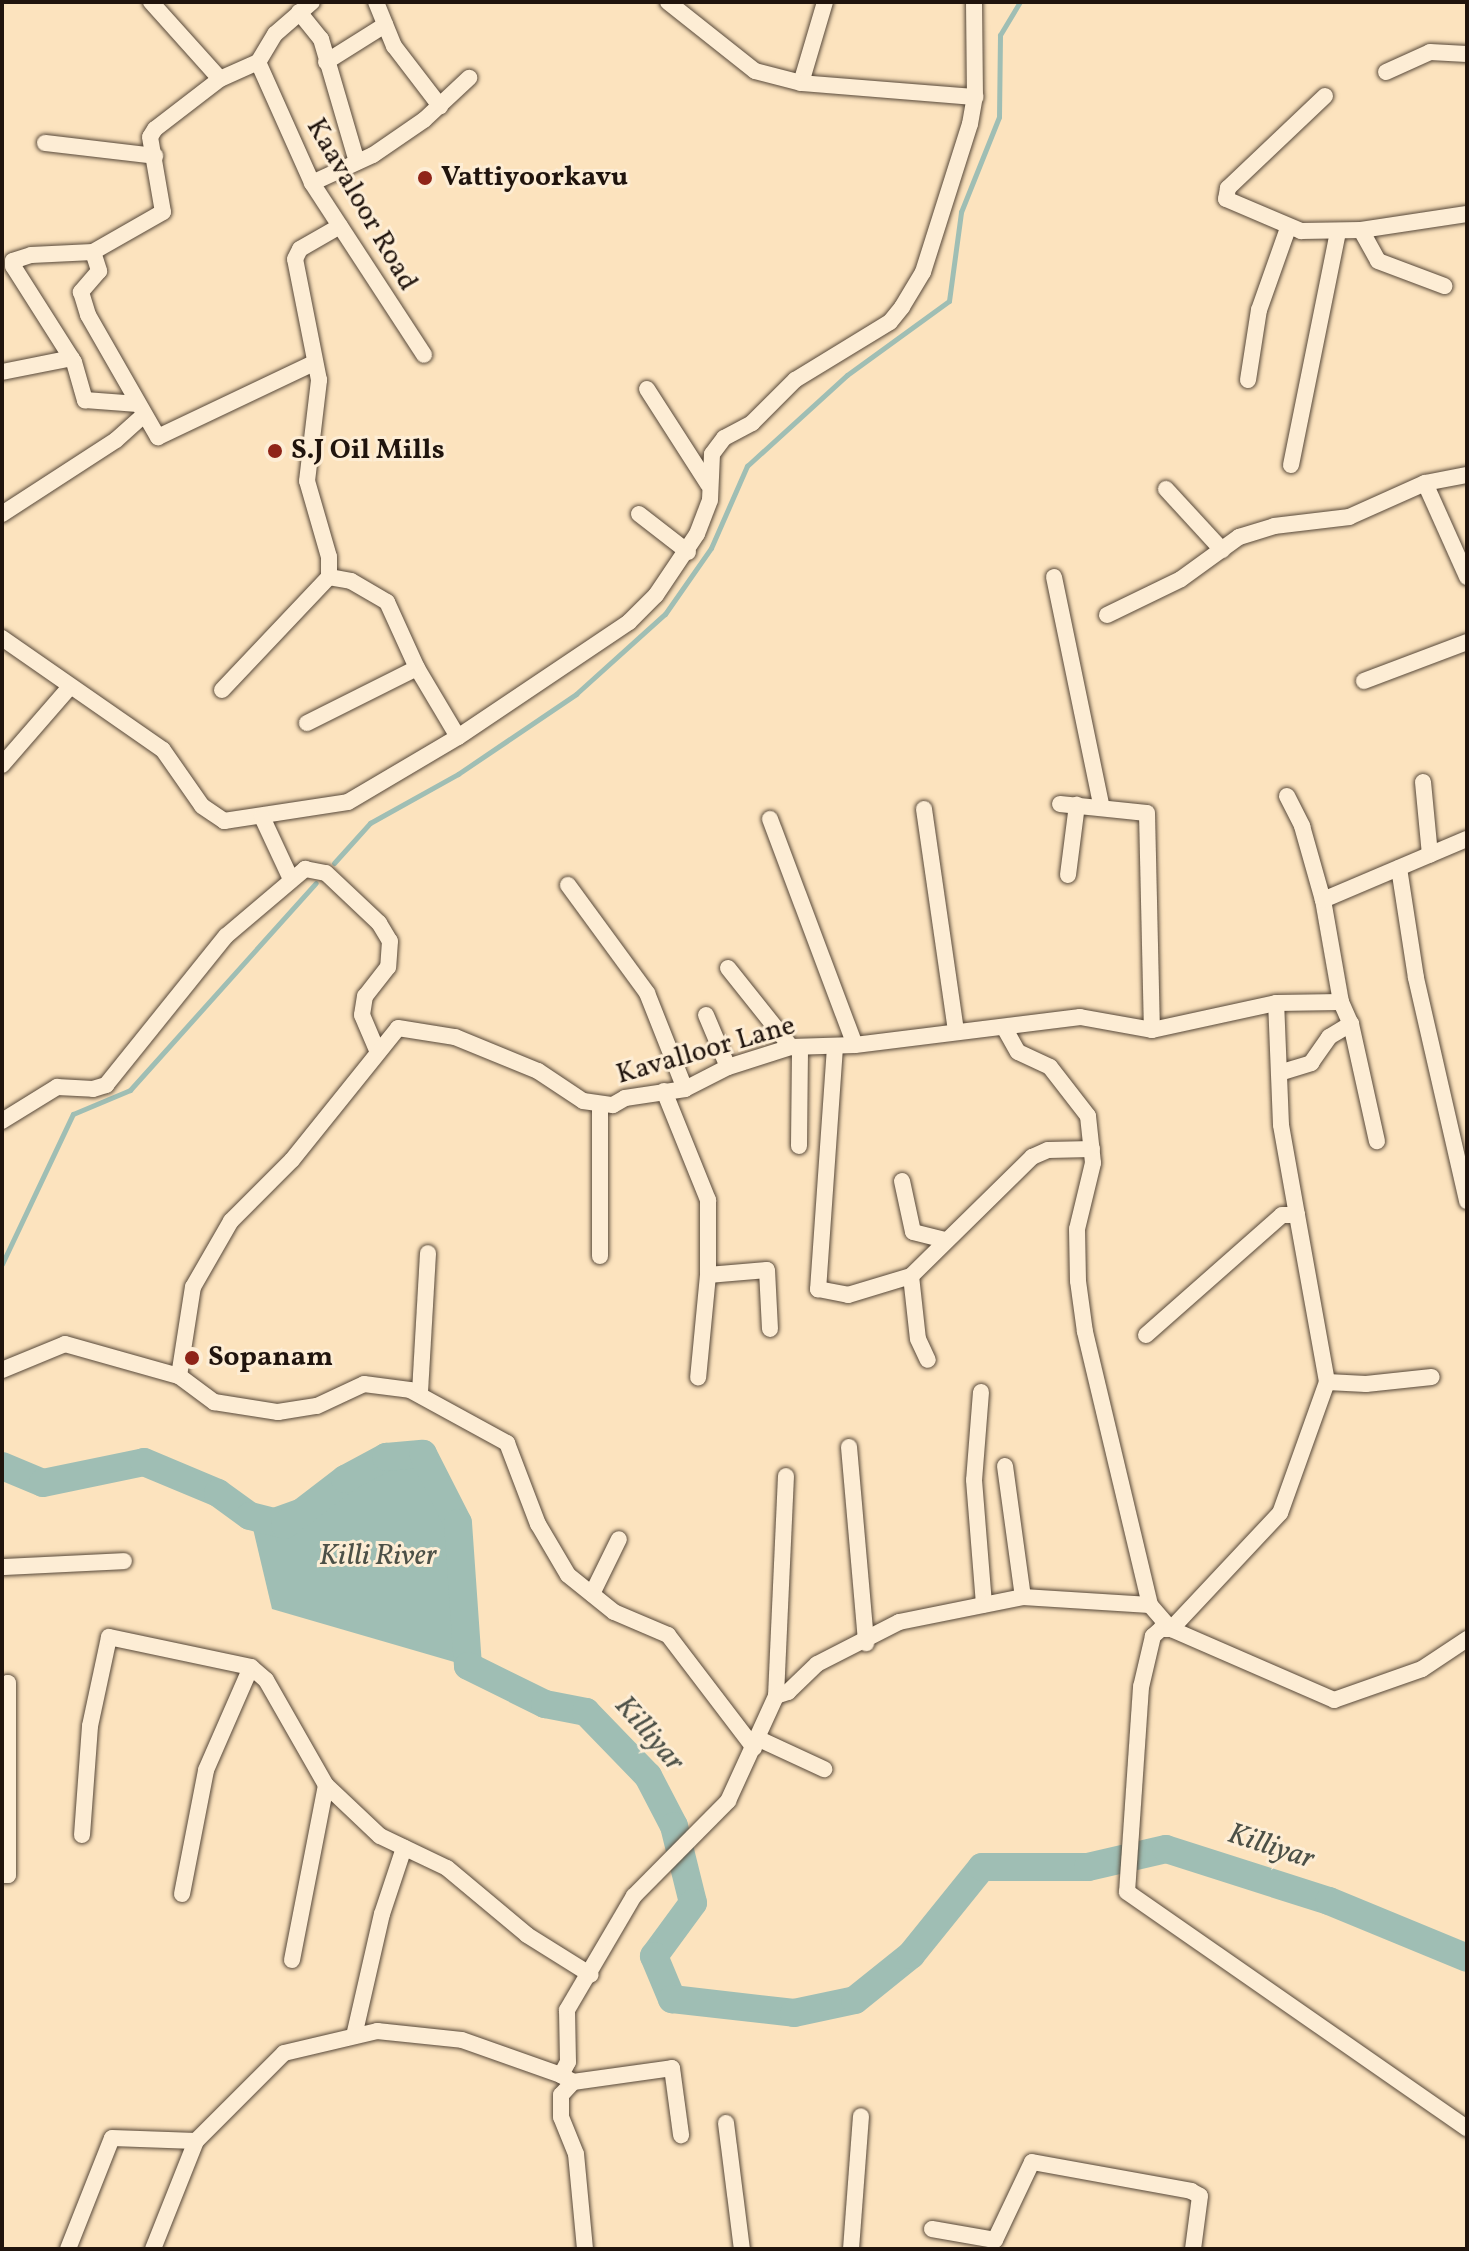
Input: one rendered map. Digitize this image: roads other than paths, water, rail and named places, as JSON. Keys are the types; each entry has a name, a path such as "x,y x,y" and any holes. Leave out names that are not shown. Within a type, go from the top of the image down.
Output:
{"street":[{"path":"151,2 220,79"},
{"path":"376,2 394,46 440,106"},
{"path":"668,2 755,71 801,83 975,97"},
{"path":"801,83 825,2"},
{"path":"2,638 69,688 163,750 214,817 237,821 348,802 458,737 629,622 688,552 710,500 708,484 712,454 724,438 752,423 795,380 890,322 902,307 923,272 975,97 974,2"},
{"path":"141,410 85,400 72,358 21,283 13,261 93,252 163,212 150,137 155,129 220,79 258,62 266,44 305,7 321,39 357,162"},
{"path":"326,62 385,25"},
{"path":"1386,72 1430,52 1467,54"},
{"name":"Kaavaloor Road","path":"258,62 312,183 424,355"},
{"path":"312,183 357,162 440,106 469,78"},
{"path":"1325,96 1228,188 1226,199 1288,228 1338,232 1467,214"},
{"path":"45,143 155,156"},
{"path":"222,690 329,577 329,557 307,481 319,380 295,259 300,249 340,226"},
{"path":"1248,380 1259,310 1288,228"},
{"path":"1361,230 1378,261 1444,286"},
{"path":"1291,465 1338,232"},
{"path":"93,252 99,271 81,292 88,315 158,437 314,363"},
{"path":"2,372 72,358"},
{"path":"647,389 708,484"},
{"path":"2,514 116,440 141,410"},
{"path":"1107,615 1181,579 1239,537 1274,526 1349,517 1425,483 1467,475"},
{"path":"1425,483 1467,577"},
{"path":"1166,489 1222,550"},
{"path":"639,514 688,552"},
{"path":"329,577 351,581 387,602 417,668 458,737"},
{"path":"1054,577 1102,808"},
{"path":"1364,681 1467,642"},
{"path":"307,723 417,668"},
{"path":"2,765 69,688"},
{"path":"1423,782 1430,855"},
{"path":"1287,796 1302,826 1323,900 1341,1002 1351,1024 1377,1141"},
{"path":"1068,875 1068,804 1147,813 1152,1030"},
{"path":"924,809 956,1032"},
{"path":"262,817 290,877"},
{"path":"770,819 855,1045"},
{"path":"1323,900 1467,839"},
{"path":"1399,868 1416,978 1467,1201"},
{"path":"2,1121 57,1087 93,1089 106,1085 226,936 290,877 305,869 326,873 379,923 390,941 388,967 365,996 362,1015 377,1050"},
{"path":"568,885 647,993 685,1089"},
{"path":"728,968 796,1047 799,1146"},
{"name":"Kavalloor Lane","path":"179,1376 193,1287 231,1221 292,1160 377,1050 398,1028 437,1032 538,1071 583,1101 600,1106 685,1089 728,1067 796,1047 855,1045 1005,1029 1080,1017 1152,1030 1276,1003 1341,1002"},
{"path":"1171,1629 1280,1513 1327,1382 1281,1125 1276,1003"},
{"path":"706,1015 728,1067"},
{"path":"1279,1073 1311,1063 1329,1037 1351,1024"},
{"path":"1005,1029 1018,1052 1050,1067 1088,1116 1093,1163 1077,1229 1078,1281 1085,1332 1150,1605 1171,1629"},
{"path":"835,1047 818,1289 848,1295 911,1276 944,1240 1032,1157 1048,1150 1092,1149"},
{"path":"664,1091 708,1200 708,1275 698,1378"},
{"path":"600,1106 600,1256"},
{"path":"902,1181 913,1232 944,1240"},
{"path":"1146,1335 1282,1215 1297,1215"},
{"path":"420,1392 428,1253"},
{"path":"708,1275 767,1270 770,1329"},
{"path":"911,1276 918,1339 928,1360"},
{"path":"2,1370 65,1344 179,1376 214,1402 278,1412 317,1406 364,1384 420,1392 507,1443 538,1524 568,1575 614,1612 668,1635 756,1743 824,1769"},
{"path":"1327,1382 1366,1384 1432,1377"},
{"path":"981,1392 974,1480 984,1605"},
{"path":"849,1447 866,1643"},
{"path":"1005,1466 1023,1597"},
{"path":"585,2249 576,2154 561,2117 561,2095 567,2079 568,2062 567,2010 591,1975 634,1896 728,1801 776,1696 786,1476"},
{"path":"592,1594 619,1539"},
{"path":"2,1567 124,1561"},
{"path":"776,1696 788,1692 817,1664 866,1643 899,1622 1023,1597 1150,1605"},
{"path":"1467,1639 1422,1669 1334,1700 1171,1629 1161,1629 1153,1636 1141,1687 1127,1892 1467,2128"},
{"path":"82,1835 90,1726 109,1637 251,1667 266,1680 326,1785 380,1836 447,1868 527,1935 591,1975"},
{"path":"182,1894 206,1770 251,1667"},
{"path":"2,1687 8,1683 8,1875 2,1875"},
{"path":"292,1960 326,1785"},
{"path":"354,2036 382,1914 404,1848"},
{"path":"153,2249 196,2141 284,2053 377,2031 462,2040 567,2079 672,2068 681,2135"},
{"path":"851,2249 861,2116"},
{"path":"726,2123 742,2249"},
{"path":"68,2249 112,2138 196,2141"},
{"path":"932,2229 995,2240 1032,2162 1191,2191 1200,2196 1193,2249"}],"water":[{"name":"Killi River","path":"423,1454 458,1523 468,1666 272,1609 250,1516"}],"waterway":[{"path":"334,863 370,823 458,774 576,694 665,614 711,548 747,466 847,375 949,301 961,212 999,117 1000,35 1020,2"},
{"path":"2,1264 73,1114 130,1090 316,883"},
{"name":"Killiyar","path":"2,1466 43,1483 144,1462 218,1493 250,1516 285,1525 345,1479 386,1457 423,1454 458,1523 468,1666 545,1704 586,1712 648,1776 674,1826 693,1903 654,1956 672,1999 794,2013 855,2000 911,1955 982,1867 1088,1867 1166,1849 1329,1901 1467,1958"}],"place":[{"name":"Vattiyoorkavu","path":"425,178"},
{"name":"S.J Oil Mills","path":"275,451"},
{"name":"Sopanam","path":"192,1358"}]}
